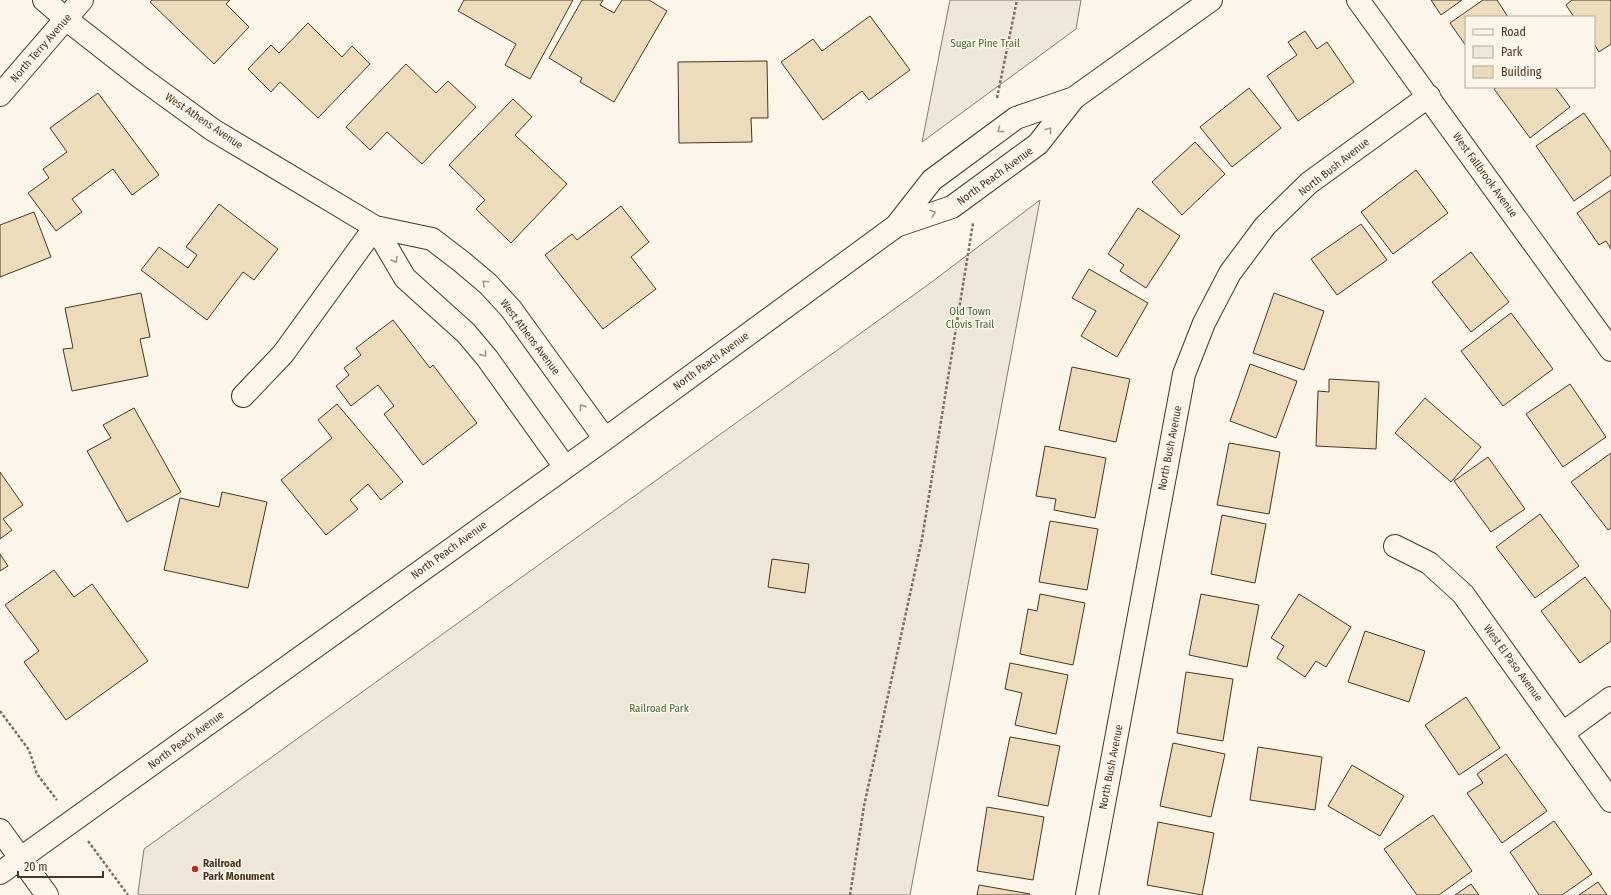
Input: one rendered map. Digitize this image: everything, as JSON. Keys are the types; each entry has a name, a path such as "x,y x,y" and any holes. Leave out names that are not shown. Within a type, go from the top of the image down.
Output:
{"street":[{"name":"West Athens Avenue","path":"44,0 140,77 213,130 375,227 432,239 462,262 488,284 511,309 605,439"},
{"name":"North Terry Avenue","path":"0,95 82,0"},
{"name":"North Peach Avenue","path":"896,226 952,207 1038,144 1074,98 1211,0"},
{"name":"West Fallbrook Avenue","path":"1358,0 1429,96 1611,350"},
{"name":"North Bush Avenue","path":"1087,895 1184,374 1204,323 1230,273 1265,226 1309,183 1429,96"},
{"name":"North Peach Avenue","path":"0,873 605,439 896,226 932,180 1016,118 1074,98"},
{"name":"West Athens Avenue","path":"375,227 405,278 466,333 487,358 564,467"},
{"path":"244,396 283,354 375,227"},
{"name":"West El Paso Avenue","path":"1395,546 1429,563 1463,594 1611,801"},
{"path":"1563,733 1611,698"},
{"path":"0,830 47,895"}],"path":[{"path":"989,138 1017,0"},
{"path":"850,895 864,806 922,539 962,290 981,186"},
{"path":"0,711 29,750 37,774"},
{"path":"110,872 128,895"}],"green space":[{"name":"Sugar Pine Trail","path":"950,0 1081,0 1076,29 922,142"},
{"name":"Railroad Park","path":"1040,200 910,895 139,895 138,893 144,849 929,284"}],"building":[{"path":"152,0 230,0 226,4 249,27 214,64 150,2"},
{"path":"464,0 573,0 530,79 505,65 516,44 458,11"},
{"path":"582,0 603,0 600,5 614,13 622,0 649,0 667,11 614,102 580,82 582,78 549,58"},
{"path":"1431,0 1462,0 1441,15"},
{"path":"1483,0 1497,0 1507,16 1465,16 1465,45 1450,23"},
{"path":"1572,0 1611,0 1611,44 1599,52 1595,46 1595,16 1573,16 1566,5"},
{"path":"870,16 910,70 869,100 862,91 823,120 781,62 813,39 822,51"},
{"path":"308,23 342,57 352,46 370,64 318,118 280,82 271,92 248,69 271,45 279,53"},
{"path":"1305,31 1317,49 1327,42 1354,82 1298,121 1267,76 1297,55 1288,42"},
{"path":"767,61 768,118 751,118 752,142 679,143 678,62"},
{"path":"406,64 436,93 448,81 476,107 422,164 387,132 370,150 346,127"},
{"path":"1249,88 1281,128 1232,167 1200,127"},
{"path":"1556,88 1570,107 1530,138 1494,89"},
{"path":"98,93 159,175 132,195 113,169 72,199 82,212 56,231 28,193 49,178 43,169 67,152 50,128"},
{"path":"513,99 532,117 515,135 567,184 511,243 476,209 485,200 449,165"},
{"path":"1584,113 1611,152 1611,175 1574,201 1536,146"},
{"path":"1195,142 1225,174 1182,215 1152,182"},
{"path":"1416,170 1448,213 1393,254 1361,212"},
{"path":"1611,190 1611,249 1606,241 1599,245 1577,213"},
{"path":"219,204 278,249 254,280 243,272 207,320 141,270 159,247 188,268 197,255 186,247"},
{"path":"621,206 649,242 631,257 656,289 603,329 545,255 572,234 577,240"},
{"path":"1138,208 1180,236 1146,288 1120,271 1124,265 1108,254"},
{"path":"34,212 51,257 0,277 0,225"},
{"path":"1361,224 1387,260 1337,295 1311,259"},
{"path":"1471,252 1509,302 1471,332 1432,282"},
{"path":"1089,269 1148,303 1117,357 1081,336 1096,311 1072,298"},
{"path":"141,293 150,337 140,339 148,376 72,391 63,349 73,348 65,308"},
{"path":"1274,293 1324,311 1304,370 1253,353"},
{"path":"1511,313 1553,369 1503,406 1461,351"},
{"path":"393,320 430,368 433,365 477,423 423,465 384,414 394,406 378,385 351,406 336,386 349,375 344,368 361,355 356,348"},
{"path":"1250,364 1297,381 1276,438 1230,421"},
{"path":"1072,367 1130,379 1116,442 1059,430"},
{"path":"1329,379 1379,382 1376,449 1316,446 1318,391 1329,392"},
{"path":"1570,384 1606,437 1563,467 1526,414"},
{"path":"1425,398 1481,447 1451,482 1395,433"},
{"path":"337,404 403,482 381,500 368,484 350,500 358,509 326,535 281,480 332,438 318,420"},
{"path":"134,408 181,492 127,522 87,451 111,438 103,425"},
{"path":"1229,443 1280,452 1269,514 1217,505"},
{"path":"1045,446 1106,458 1095,518 1054,510 1056,499 1036,496"},
{"path":"1611,453 1611,528 1608,530 1571,482"},
{"path":"1488,457 1525,509 1491,532 1454,481"},
{"path":"0,472 23,505 3,519 12,530 0,539"},
{"path":"222,492 267,502 248,588 164,570 180,498 219,507"},
{"path":"1540,514 1579,566 1535,598 1496,547"},
{"path":"1222,515 1266,524 1255,583 1211,574"},
{"path":"1050,521 1098,529 1087,590 1039,582"},
{"path":"0,554 8,566 0,571"},
{"path":"772,559 809,564 805,593 768,587"},
{"path":"54,570 74,597 92,584 148,661 66,720 24,662 39,651 5,605"},
{"path":"1585,577 1611,611 1611,641 1580,663 1541,611"},
{"path":"1040,594 1085,603 1073,665 1020,654 1028,609 1037,611"},
{"path":"1201,594 1259,605 1247,667 1189,655"},
{"path":"1299,594 1351,627 1326,667 1316,661 1305,677 1277,658 1284,646 1271,638"},
{"path":"1365,631 1425,651 1409,702 1348,682"},
{"path":"1010,663 1068,675 1056,734 1015,725 1022,693 1005,689"},
{"path":"1186,672 1233,679 1223,741 1177,733"},
{"path":"1466,697 1500,748 1459,775 1425,725"},
{"path":"1010,737 1060,746 1048,806 998,796"},
{"path":"1173,743 1225,754 1211,817 1160,806"},
{"path":"1258,747 1322,757 1315,810 1250,800"},
{"path":"1506,754 1547,811 1502,843 1467,793 1483,783 1477,774"},
{"path":"1352,765 1404,796 1380,836 1328,806"},
{"path":"987,807 1044,817 1033,880 977,871"},
{"path":"1433,815 1472,871 1439,895 1417,895 1384,849"},
{"path":"1554,821 1592,874 1562,895 1539,895 1510,852"},
{"path":"1158,822 1214,833 1202,895 1147,885"},
{"path":"1598,882 1607,895 1579,895"},
{"path":"1471,884 1479,895 1455,895"},
{"path":"979,885 1030,894 977,895"}],"place":[{"name":"Railroad Park Monument","path":"195,869"}],"park label":[{"name":"Old Town Clovis Trail","path":"970,317"}]}
